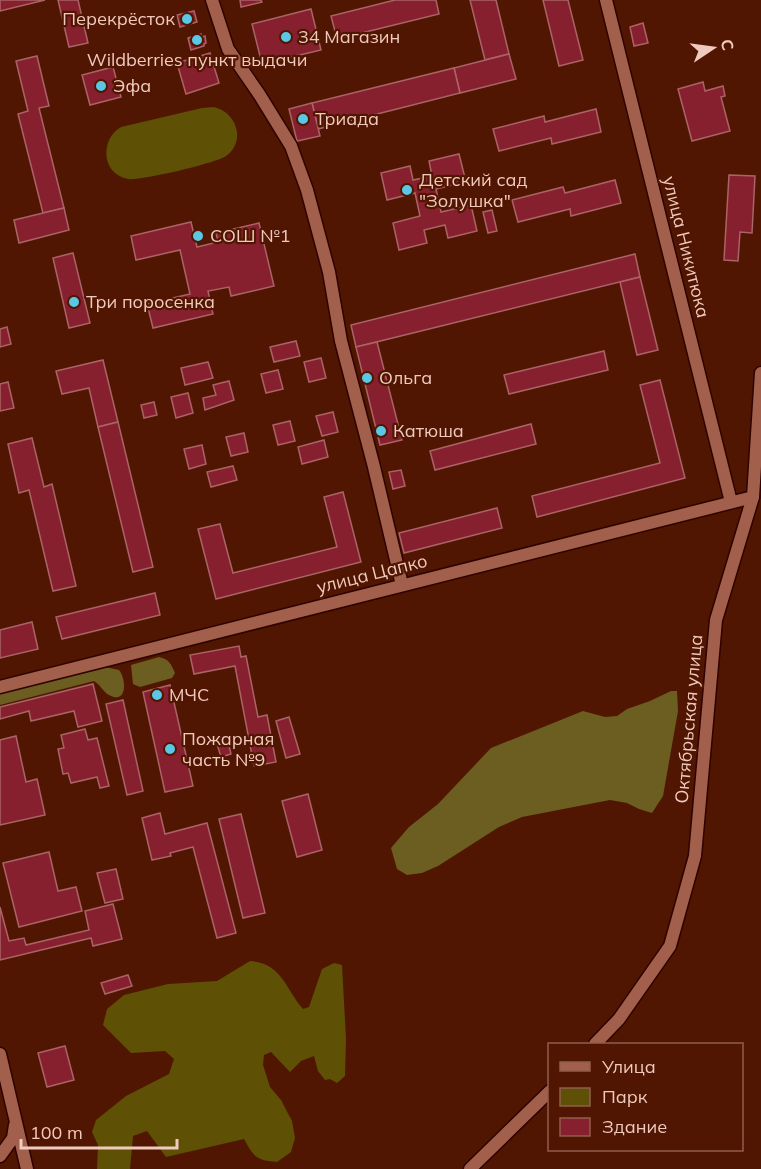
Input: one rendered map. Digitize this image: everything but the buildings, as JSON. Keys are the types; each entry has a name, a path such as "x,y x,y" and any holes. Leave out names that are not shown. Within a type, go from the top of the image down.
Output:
{"street":[{"path":"212,0 228,49 291,146 308,190 328,272 341,341 402,585"},
{"name":"улица Никитюка","path":"606,0 731,502"},
{"name":"Октябрьская улица","path":"596,1043 619,1019 670,946 695,856 716,620 753,497 761,373"},
{"name":"улица Цапко","path":"0,687 753,497"},
{"path":"0,1054 27,1169"},
{"path":"470,1169 548,1093"},
{"path":"0,1156 13,1138 16,1121"}],"green space":[{"path":"214,107 229,116 236,127 236,142 226,156 194,167 135,179 119,176 108,164 106,156 109,139 121,127"},
{"path":"250,961 269,966 276,972 303,1009 309,1007 322,969 334,963 342,965 346,1039 345,1076 337,1083 330,1079 325,1080 318,1071 314,1056 301,1061 290,1072 271,1052 264,1055 263,1065 270,1087 281,1100 292,1121 295,1138 291,1152 277,1162 260,1159 253,1154 244,1139 166,1157 147,1131 133,1136 130,1169 97,1169 98,1145 92,1132 96,1120 126,1096 169,1074 174,1059 165,1051 131,1053 103,1025 107,1009 124,995 168,984 217,981"}],"shaded area":[{"path":"159,657 171,665 175,673 172,678 140,687 133,684 131,665"},
{"path":"105,667 119,670 122,674 124,690 119,697 109,695 94,681 0,705 0,693"},
{"path":"671,691 677,691 678,711 663,796 652,813 627,803 610,800 522,817 499,827 438,866 422,873 407,875 397,869 391,848 409,827 438,804 491,748 583,711 605,717 617,716 627,709"}],"place":[{"name":"Перекрёсток","path":"187,19"},
{"name":"34 Магазин","path":"286,37"},
{"name":"Wildberries пункт выдачи","path":"197,40"},
{"name":"Эфа","path":"101,86"},
{"name":"Триада","path":"303,119"},
{"name":"Детский сад \"Золушка\"","path":"407,190"},
{"name":"СОШ №1","path":"198,236"},
{"name":"Три поросенка","path":"74,302"},
{"name":"Ольга","path":"367,378"},
{"name":"Катюша","path":"381,431"},
{"name":"МЧС","path":"157,695"},
{"name":"Пожарная часть №9","path":"170,749"}]}
